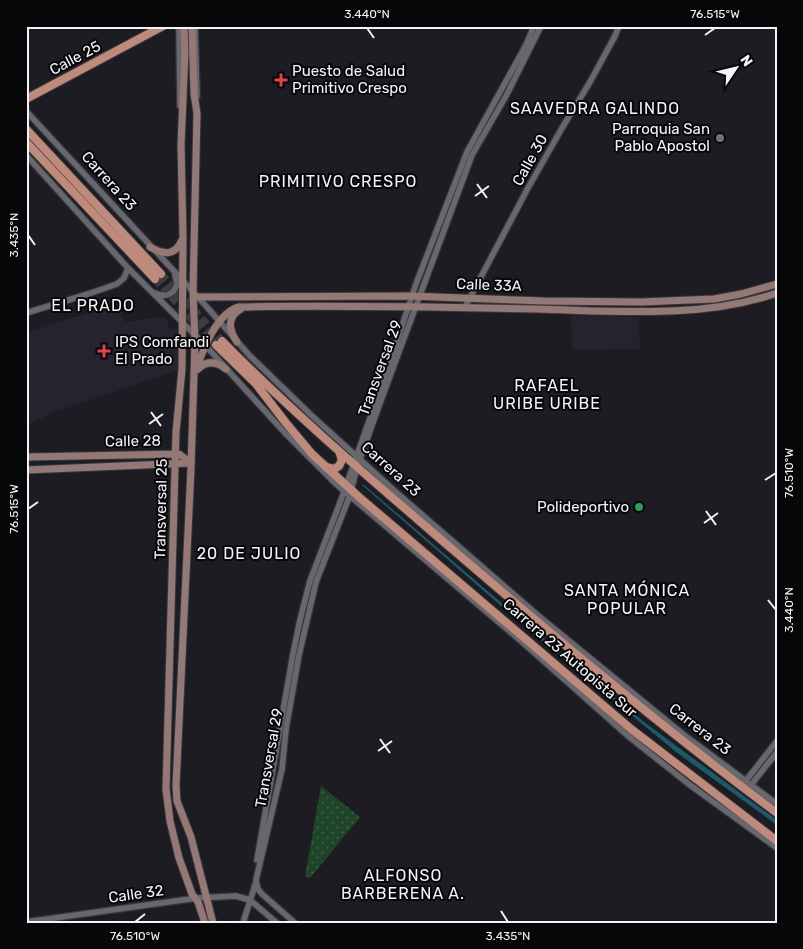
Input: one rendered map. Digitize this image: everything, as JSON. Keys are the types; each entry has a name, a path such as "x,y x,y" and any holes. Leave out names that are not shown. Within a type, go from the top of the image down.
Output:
{"main road":[{"name":"Calle 25","path":"27,100 163,26"},
{"name":"Transversal 25","path":"184,26 181,114 183,237 181,280 182,369 175,454 166,788 170,821 179,858 205,923"},
{"name":"Transversal 25","path":"194,26 194,89 197,113 194,382 176,786 177,801 191,837 208,897 213,923"},
{"name":"Carrera 23","path":"26,129 85,200"},
{"name":"Carrera 23","path":"26,142 85,200 158,277"},
{"path":"150,247 162,253 171,253 178,247 183,237"},
{"name":"Calle 33A","path":"195,295 416,297 544,301 667,301 714,299 777,284"},
{"name":"Calle 33A","path":"220,322 233,309 240,306 412,306 641,311 718,308 777,293"},
{"path":"667,301 668,310"},
{"path":"237,342 230,330 231,319 236,311 248,307"},
{"name":"Transversal 25","path":"194,382 205,344 220,322"},
{"name":"Carrera 23","path":"348,490 294,433 256,384 219,343 339,450 356,461"},
{"path":"196,373 200,366 207,363 218,364 226,369"},
{"path":"324,466 332,469 339,466 342,460 339,450"},
{"name":"Calle 28","path":"26,457 179,454 191,463"},
{"name":"Carrera 23 Autopista Sur","path":"356,461 534,620 682,737 746,784 777,813"},
{"name":"Calle 28","path":"26,470 191,463"},
{"name":"Carrera 23 Autopista Sur","path":"348,490 631,729 777,840"}],"street":[{"path":"178,26 181,114"},
{"path":"194,26 197,113"},
{"name":"Transversal 29","path":"416,297 467,152 530,37 534,26"},
{"name":"Transversal 29","path":"243,923 256,880 282,769 288,718 306,620 316,582 348,490 356,461 390,362 472,155 506,96 542,26"},
{"name":"Calle 30","path":"465,308 538,171 590,82 619,26"},
{"path":"530,37 537,36"},
{"name":"Carrera 23","path":"26,111 250,356 356,461"},
{"path":"26,116 32,119 57,144"},
{"name":"Carrera 23","path":"26,155 128,268 205,344 285,432 348,490 627,735 690,785 777,848"},
{"path":"26,313 117,284 124,278 128,268"},
{"path":"149,289 155,294 162,296 169,295 174,291 177,280 170,268"},
{"path":"746,784 777,741"},
{"path":"746,784 777,752"},
{"path":"746,784 777,804"},
{"path":"256,880 258,889 262,894 295,923"},
{"name":"Calle 32","path":"26,922 194,898 236,896 250,900"},
{"path":"250,900 277,923"}],"shaded area":[{"name":"IPS Comfandi El Prado","path":"118,303 124,322 162,317 168,320 168,328 182,330 182,369 52,413 29,424 26,418 26,333"},
{"path":"571,316 639,317 640,349 572,350"}],"green space":[{"path":"321,786 360,817 310,878 305,876"}],"water":[{"path":"363,484 518,617 516,619"},
{"path":"533,629 644,722 777,820 777,825 676,752 531,632"}],"tunnel":[{"path":"161,274 222,341"},
{"path":"155,279 216,345"}],"place":[{"name":"Puesto de Salud Primitivo Crespo","path":"281,80"},
{"name":"Parroquia San Pablo Apostol","path":"720,138"},
{"name":"IPS Comfandi El Prado","path":"104,351"},
{"name":"Polideportivo","path":"639,507"}],"district":[{"name":"SAAVEDRA GALINDO","path":"595,108"},
{"name":"PRIMITIVO CRESPO","path":"338,181"},
{"name":"EL PRADO","path":"93,305"},
{"name":"RAFAEL URIBE URIBE","path":"547,394"},
{"name":"20 DE JULIO","path":"249,553"},
{"name":"SANTA MÓNICA POPULAR","path":"627,599"},
{"name":"ALFONSO BARBERENA A.","path":"403,884"}]}
